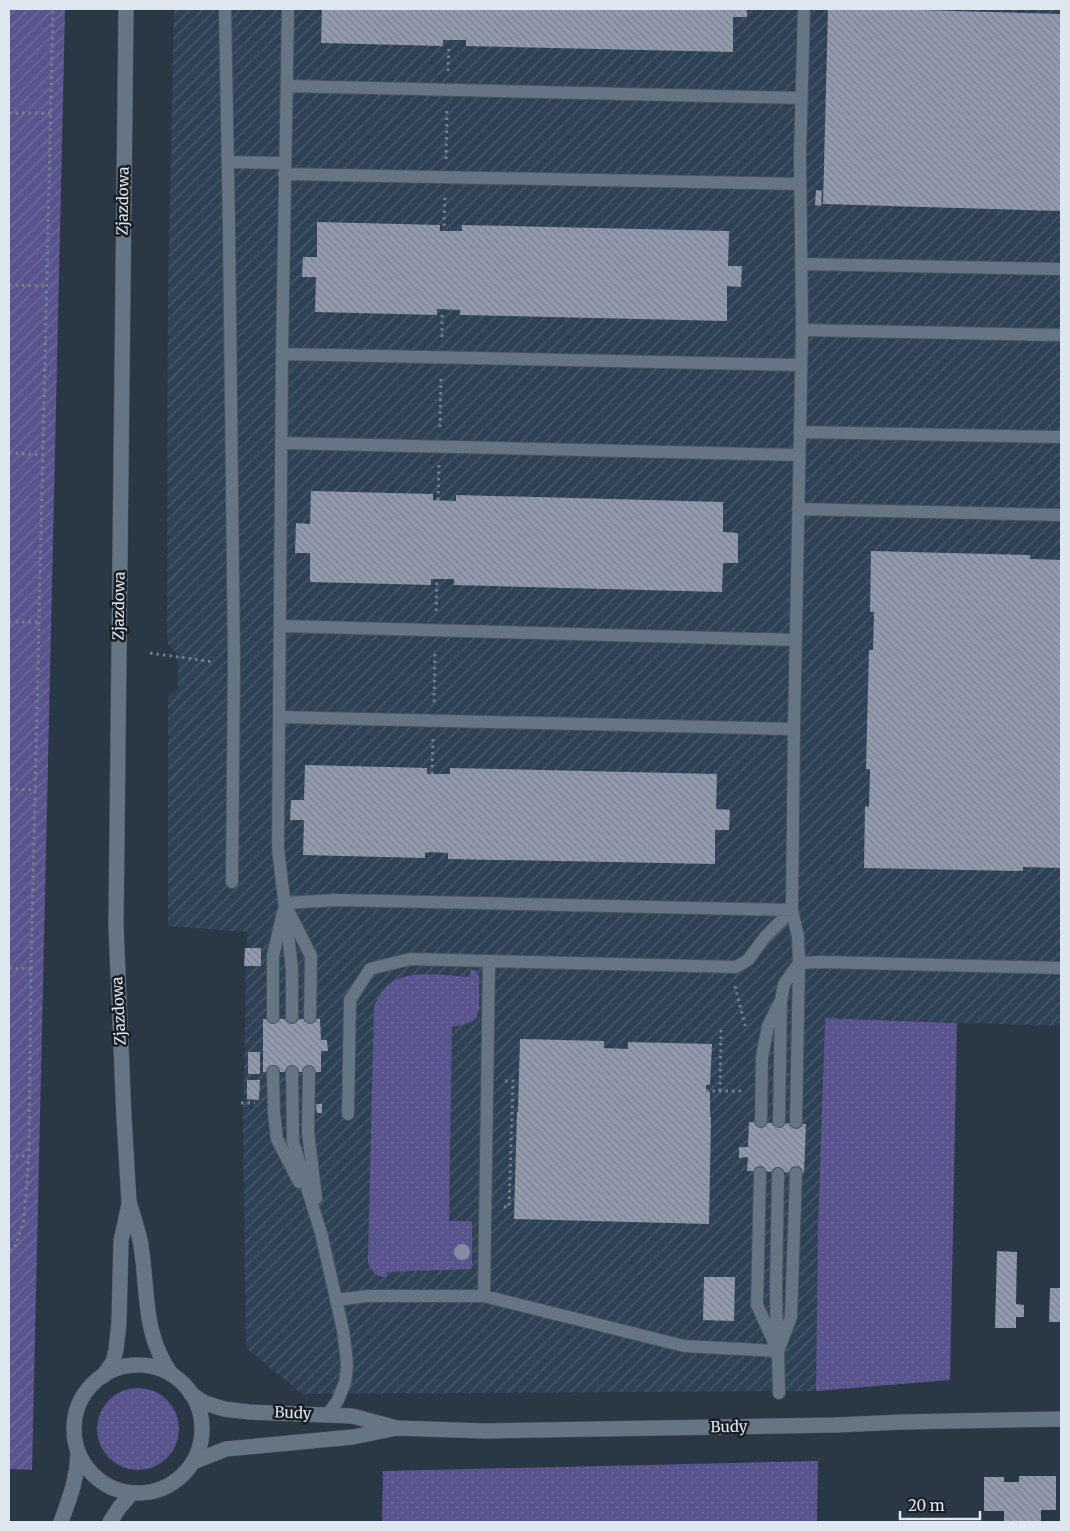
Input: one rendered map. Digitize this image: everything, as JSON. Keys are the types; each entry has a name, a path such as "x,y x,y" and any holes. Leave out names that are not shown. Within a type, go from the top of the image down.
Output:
{"street":[{"name":"Zjazdowa","path":"126,9 116,926 129,1202 140,1240 148,1320 161,1360 171,1374"},
{"name":"Zjazdowa","path":"103,1376 112,1362 116,1350 119,1322 121,1241 129,1202"},
{"path":"129,1366 144,1366 158,1368 171,1374 191,1394 198,1406 202,1420 200,1442 193,1462 173,1483 161,1489 132,1493 118,1490 105,1484 84,1465 74,1438 77,1410 83,1396 92,1385 115,1369 129,1366"},
{"name":"Budy","path":"191,1394 205,1403 224,1409 250,1412 352,1416 397,1428"},
{"name":"Budy","path":"193,1462 226,1449 353,1437 397,1428 514,1430 835,1426 904,1422 1061,1419"},
{"path":"61,1522 72,1494 78,1452"},
{"path":"110,1522 118,1508 132,1493"}],"lane":[{"path":"225,9 234,661 232,882"},
{"path":"288,9 282,354 278,848 292,969 292,1017"},
{"path":"796,1122 798,937 792,910 802,330 800,184 804,9"},
{"path":"287,86 801,98"},
{"path":"228,162 285,168 445,177 800,184"},
{"path":"801,264 1061,269"},
{"path":"802,330 1061,336"},
{"path":"282,354 801,365"},
{"path":"800,432 1061,437"},
{"path":"282,442 799,455"},
{"path":"798,509 1061,515"},
{"path":"280,626 796,640"},
{"path":"279,717 794,729"},
{"path":"285,903 336,900 792,910"},
{"path":"273,1017 273,956 285,903"},
{"path":"285,903 311,956 310,1017"},
{"path":"348,1114 350,1000 370,970 410,959 736,967 748,960 765,937 792,910"},
{"path":"484,1296 490,961"},
{"path":"798,963 1061,968"},
{"path":"779,1121 781,1001 784,984 798,963"},
{"path":"761,1120 762,1057 768,1026 781,1001"},
{"path":"273,1072 277,1138 304,1194 320,1233"},
{"path":"292,1072 293,1142 320,1233 343,1330 347,1368 345,1382 338,1400 328,1414"},
{"path":"309,1072 308,1132 320,1233"},
{"path":"760,1173 757,1305 778,1351"},
{"path":"778,1351 791,1317 796,1173"},
{"path":"778,1174 776,1289 779,1393"},
{"path":"336,1300 368,1296 484,1296 684,1346 778,1351"}],"path":[{"path":"9,1250 16,1245 24,1220 29,1156 31,969 53,9"},
{"path":"444,226 449,45"},
{"path":"9,113 51,113"},
{"path":"9,285 48,286"},
{"path":"9,453 44,454"},
{"path":"438,500 439,462"},
{"path":"436,579 436,617"},
{"path":"9,622 40,622"},
{"path":"434,707 435,647"},
{"path":"432,774 433,736"},
{"path":"9,789 36,790"},
{"path":"9,968 31,969"},
{"path":"735,986 747,1032"},
{"path":"720,1091 721,1030"},
{"path":"706,1091 741,1091"},
{"path":"241,1103 251,1103"},
{"path":"9,1156 29,1156"}],"shaded area":[{"path":"9,9 65,9 32,1470 9,1469"},
{"path":"174,9 1061,9 1061,1026 825,1018 818,1230 816,1391 302,1394 246,1348 243,1122 247,932 168,926 168,696 178,689 178,655 168,644 167,632 168,292"},
{"path":"471,969 476,971 479,976 479,1009 476,1019 469,1023 452,1027 449,1221 472,1221 472,1269 387,1272 387,1277 380,1276 372,1271 368,1261 374,1006 383,990 395,980 426,974 469,977"},
{"path":"825,1018 957,1023 950,1380 816,1391 818,1230"},
{"path":"130,1388 146,1388 161,1395 172,1406 179,1421 176,1445 167,1458 146,1470 130,1470 115,1463 104,1452 97,1437 97,1421 104,1406 115,1395"},
{"path":"818,1461 817,1522 382,1522 383,1471"}],"building":[{"path":"322,9 747,9 747,17 733,17 733,52 466,46 466,40 443,40 443,46 321,43"},
{"path":"828,9 1061,14 1061,211 823,204"},
{"path":"816,190 822,191 821,206 815,205"},
{"path":"317,222 440,225 440,231 462,231 462,225 729,231 728,266 742,266 741,287 727,286 727,321 460,315 460,310 437,309 437,315 315,312 316,277 302,277 303,257 317,257"},
{"path":"311,491 433,494 433,500 456,501 456,495 723,502 723,532 738,533 738,563 723,563 722,592 454,585 454,579 431,579 431,585 310,582 310,553 295,553 296,523 310,524"},
{"path":"871,551 1030,555 1030,559 1061,560 1061,868 1023,867 1023,871 864,868 865,806 869,807 870,769 866,769 869,650 873,650 874,612 870,612"},
{"path":"305,765 427,768 427,774 450,774 450,768 717,774 716,809 730,810 729,830 715,830 715,864 448,859 448,853 431,852 425,853 425,858 303,855 304,820 290,820 291,800 304,800"},
{"path":"245,948 261,948 261,966 244,966"},
{"path":"263,1019 320,1019 321,1040 327,1040 328,1051 321,1051 321,1072 263,1072"},
{"path":"520,1039 604,1041 604,1048 628,1049 628,1042 712,1044 710,1085 706,1085 706,1092 710,1092 711,1117 709,1224 514,1219"},
{"path":"248,1052 260,1052 260,1074 248,1074"},
{"path":"247,1080 260,1080 259,1100 247,1099"},
{"path":"316,1104 322,1104 322,1113 317,1113"},
{"path":"749,1122 806,1124 804,1173 747,1171 748,1157 739,1158 739,1147 748,1147"},
{"path":"997,1251 1017,1252 1016,1304 1024,1305 1024,1317 1016,1317 1016,1328 995,1328"},
{"path":"704,1277 735,1277 734,1321 703,1320"},
{"path":"1050,1288 1061,1288 1061,1322 1049,1322"},
{"path":"1019,1476 1056,1476 1056,1510 1041,1510 1041,1522 1004,1522 1004,1511 984,1511 984,1477 1004,1477 1004,1482 1019,1482"}]}
